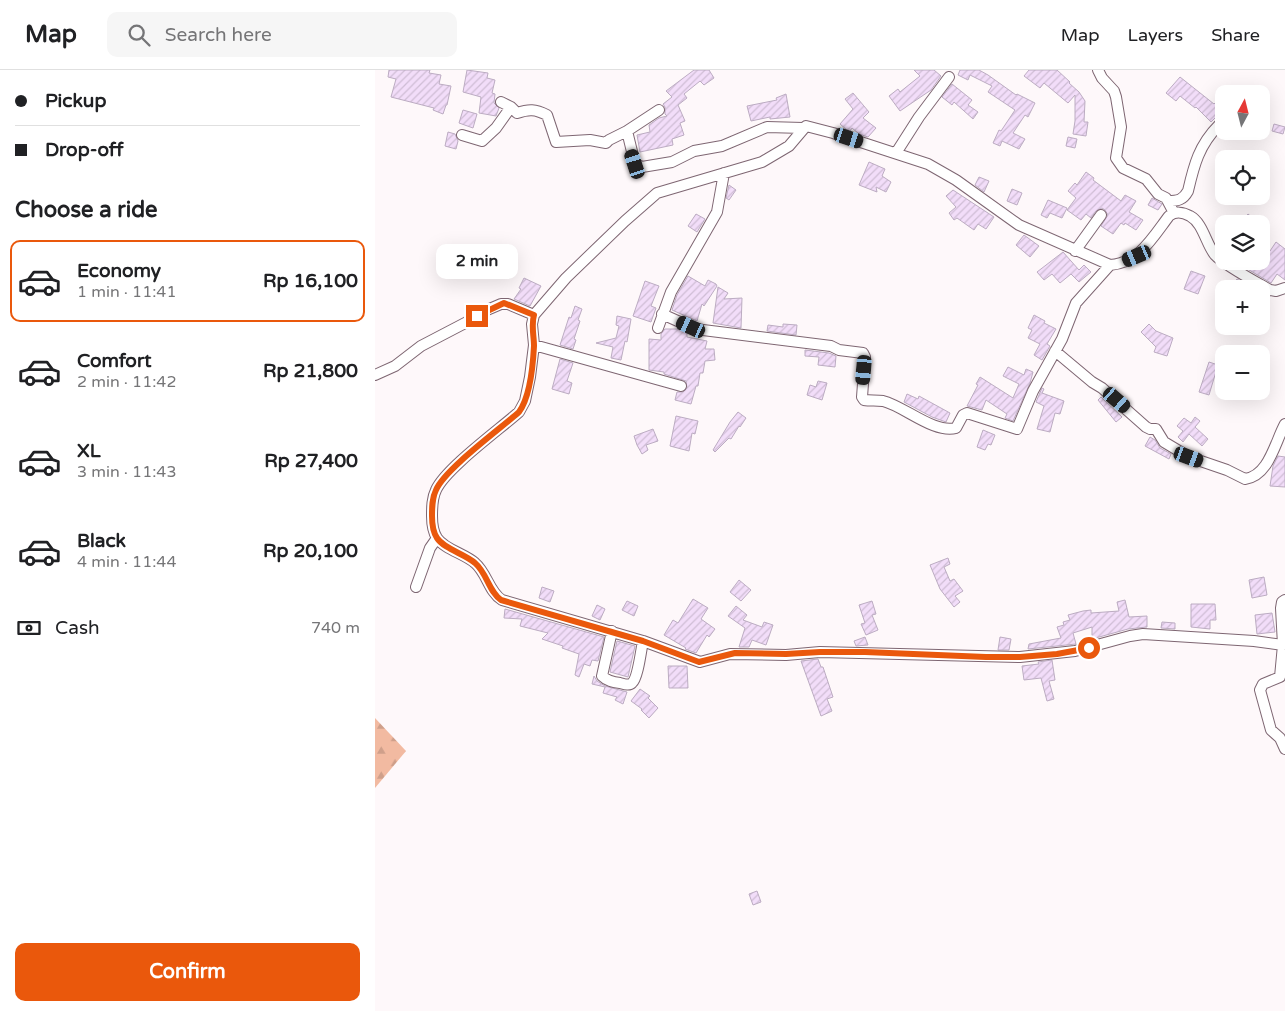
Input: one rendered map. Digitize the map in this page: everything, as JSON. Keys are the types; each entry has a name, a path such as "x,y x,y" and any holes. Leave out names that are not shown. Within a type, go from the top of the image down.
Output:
{"street":[{"path":"1100,70 1102,78 1114,91 1116,97 1121,127 1116,158 1123,168 1146,179 1158,194 1169,201 1174,213"},
{"path":"896,154 919,117 949,77"},
{"path":"501,102 511,107 517,113 530,109 547,115 556,142 591,140 606,143 659,110"},
{"path":"462,135 482,141 496,128 511,107"},
{"path":"627,131 635,164 642,167 672,162 694,151 722,146 767,127 811,127 928,164 948,175 1019,225 1110,265 1118,264 1139,255 1169,216 1174,213 1183,214 1193,218 1219,258 1270,290 1276,292 1285,288"},
{"path":"803,128 789,146 769,158 657,194 625,221 566,278 534,315 532,324 534,345 530,377 521,410 455,466 443,478 436,489 432,503 432,519 437,538 475,563 482,571 497,597 501,600 643,641 699,662 730,654 820,652 1020,657 1075,651 1143,634 1283,645"},
{"path":"1169,201 1178,201 1188,191 1195,162 1215,130"},
{"path":"658,328 671,292 717,212 724,173"},
{"path":"1075,251 1101,215"},
{"path":"662,314 691,327 703,330 831,346 840,350 863,353 865,357 862,399 883,401 932,424 951,429 957,427 963,414 967,413 1018,429 1033,391 1062,339 1076,303 1110,265"},
{"path":"375,375 395,366 421,346 501,304 506,304 534,315"},
{"path":"534,345 681,386"},
{"path":"1055,351 1146,426 1150,429 1156,429 1164,442 1189,457 1227,470 1245,479 1255,477 1262,471 1285,424"},
{"path":"416,587 429,548 437,538"},
{"path":"1285,600 1282,602 1281,608 1283,645 1279,677 1263,683 1260,690 1271,730 1280,738 1285,749"},
{"path":"611,631 602,676 613,682 628,685 633,682 637,672 643,641"}],"green space":[{"path":"375,718 406,751 375,788"}],"building":[{"path":"389,70 430,70 429,73 441,75 439,84 451,86 443,114 433,110 434,108 391,97 396,79 388,77"},
{"path":"467,70 488,73 487,78 495,80 492,93 495,94 494,103 499,108 496,116 479,113 481,97 463,92"},
{"path":"694,70 709,70 714,78 704,85 700,81 684,94 687,98 678,105 685,121 680,123 684,135 672,139 673,145 640,152 637,135 650,132 649,125 659,118 667,116 663,104 672,97 666,91"},
{"path":"914,70 934,70 941,76 931,90 900,111 889,96 898,89 900,92 920,76"},
{"path":"960,70 979,70 1016,95 1035,103 1028,117 1025,115 1013,133 1025,139 1019,149 1002,141 1000,146 993,143 999,130 1001,131 1015,110 988,92 992,86 970,75 968,80 958,75"},
{"path":"1029,70 1057,70 1079,92 1085,101 1084,122 1088,122 1086,136 1073,134 1075,95 1068,103 1044,83 1040,88 1024,76"},
{"path":"1180,77 1215,103 1215,118 1211,122 1196,107 1180,96 1176,101 1166,93"},
{"path":"952,84 972,100 968,105 978,112 973,119 954,102 952,105 942,97"},
{"path":"853,93 869,112 863,118 876,128 868,137 859,134 852,128 850,131 847,130 840,124 853,109 845,99"},
{"path":"786,94 790,117 770,119 770,117 751,121 747,106 777,100 776,98"},
{"path":"463,110 477,114 473,128 459,123"},
{"path":"1274,124 1285,127 1283,134 1272,131"},
{"path":"448,132 455,134 458,141 456,149 445,146"},
{"path":"1068,137 1077,139 1075,148 1066,146"},
{"path":"869,162 885,169 882,176 891,182 886,192 876,187 877,192 859,185"},
{"path":"1086,172 1094,178 1093,180 1121,201 1125,195 1136,201 1129,212 1143,220 1136,230 1125,223 1124,225 1121,223 1113,234 1101,226 1108,215 1102,208 1096,211 1091,218 1086,214 1081,220 1067,210 1076,198 1068,191 1075,183 1077,185"},
{"path":"979,177 989,181 984,192 975,185"},
{"path":"729,185 736,190 729,200 726,198"},
{"path":"1012,189 1022,193 1017,205 1007,201"},
{"path":"953,190 994,217 986,229 978,224 974,230 957,218 954,220 949,213 956,207 946,196"},
{"path":"1152,198 1162,204 1158,210 1148,205"},
{"path":"1048,200 1067,208 1062,218 1050,213 1047,218 1041,215"},
{"path":"696,214 705,219 697,232 688,226"},
{"path":"1024,235 1039,246 1030,257 1016,245"},
{"path":"1276,242 1285,249 1285,280 1277,274 1271,283 1270,280 1266,280 1249,270 1270,270 1270,251"},
{"path":"1063,252 1079,270 1084,265 1091,272 1079,282 1071,274 1060,283 1052,274 1044,280 1037,272"},
{"path":"1191,271 1205,276 1198,294 1184,289"},
{"path":"688,276 705,286 708,280 717,286 704,306 702,304 697,321 672,310 677,295"},
{"path":"524,278 541,286 530,306 514,299 521,289 519,288"},
{"path":"645,281 659,286 651,306 656,308 651,322 633,316"},
{"path":"718,287 728,293 724,299 742,298 741,328 713,323"},
{"path":"575,306 582,309 573,349 560,345 569,317 571,318"},
{"path":"1034,315 1056,329 1047,344 1050,346 1042,360 1034,355 1040,344 1028,338 1032,330 1028,328"},
{"path":"617,316 631,319 627,342 625,341 621,360 611,358 613,347 596,343 616,338 619,326 616,325"},
{"path":"783,324 797,325 796,335 767,331 768,325 783,327"},
{"path":"1149,324 1156,331 1173,338 1167,356 1154,352 1156,347 1141,332"},
{"path":"665,329 679,329 687,333 687,337 707,341 705,349 714,349 715,360 705,361 703,373 700,373 698,386 696,386 691,404 675,400 677,392 683,392 687,388 686,381 664,374 664,372 649,370 649,339 661,340 661,334"},
{"path":"805,350 829,353 836,356 835,367 818,365 819,357 805,356"},
{"path":"560,359 573,363 567,381 572,383 569,394 552,389"},
{"path":"1209,362 1215,364 1215,375 1209,395 1199,392"},
{"path":"1008,367 1024,375 1026,369 1033,372 1013,421 1005,418 1007,414 986,400 982,410 967,406 980,377 1013,398 1019,384 1003,376"},
{"path":"818,381 827,383 822,400 807,395 810,385 816,387"},
{"path":"1042,388 1044,389 1042,393 1064,401 1060,414 1055,413 1050,432 1037,429 1044,406 1036,402"},
{"path":"907,394 918,399 919,396 950,413 946,422 932,417 904,402"},
{"path":"1101,397 1122,417 1116,422 1098,400"},
{"path":"738,412 746,418 731,439 729,438 715,452 713,450"},
{"path":"676,416 698,421 695,434 692,433 689,451 670,446"},
{"path":"1195,417 1200,421 1195,427 1208,439 1202,446 1189,434 1183,442 1178,437 1183,431 1177,426 1184,418 1191,423"},
{"path":"653,429 658,441 646,445 648,450 642,454 634,436"},
{"path":"983,430 995,435 991,445 988,444 985,450 977,447"},
{"path":"1150,437 1155,440 1160,448 1171,454 1169,459 1145,446"},
{"path":"1278,456 1285,457 1285,487 1270,486 1273,466"},
{"path":"948,558 950,564 944,567 950,581 954,579 963,591 955,596 960,602 954,607 940,589 930,565"},
{"path":"1264,577 1267,595 1252,598 1249,580"},
{"path":"739,580 751,590 741,601 730,592"},
{"path":"542,587 554,591 550,602 539,598"},
{"path":"693,599 708,608 701,619 715,629 709,637 707,635 696,653 685,649 664,635 673,620 678,623"},
{"path":"1125,600 1129,617 1147,616 1147,627 1128,629 1092,639 1092,627 1073,633 1076,644 1028,649 1029,644 1061,638 1057,627 1064,625 1063,622 1070,620 1068,615 1091,610 1091,613 1119,611 1117,602"},
{"path":"627,601 638,606 634,616 622,610"},
{"path":"872,601 876,614 872,615 878,630 866,635 861,624 865,623 859,605"},
{"path":"1191,604 1215,604 1216,620 1210,620 1210,629 1191,627"},
{"path":"597,605 605,609 600,620 592,616"},
{"path":"736,606 747,615 743,620 762,627 764,622 773,625 766,645 752,640 749,647 739,647 745,628 728,616"},
{"path":"505,609 604,637 598,661 592,660 590,666 584,664 579,677 575,675 579,654 542,639 548,633 520,626 522,619 504,618"},
{"path":"1272,613 1275,632 1257,634 1255,615"},
{"path":"1162,622 1175,623 1175,629 1161,628"},
{"path":"865,637 868,645 856,646 854,641"},
{"path":"1000,637 1011,639 1009,650 998,650"},
{"path":"617,641 635,646 628,677 610,672"},
{"path":"818,659 821,667 823,667 833,697 827,699 832,711 821,716 801,661"},
{"path":"1052,660 1055,680 1049,681 1054,699 1047,701 1041,678 1024,680 1022,666"},
{"path":"668,666 687,666 688,688 669,688"},
{"path":"594,676 597,681 605,686 627,692 623,704 615,700 617,697 603,693 605,687 592,684"},
{"path":"640,689 650,696 648,698 658,708 649,718 642,709 631,701"},
{"path":"757,891 761,902 753,905 749,894"}],"route":[{"path":"477,316 504,303 534,315 532,324 534,345 525,401 519,412 443,478 433,498 432,519 437,538 475,563 482,571 497,597 501,600 643,641 695,662 735,653 865,652 1020,657 1057,654 1089,648"}]}
